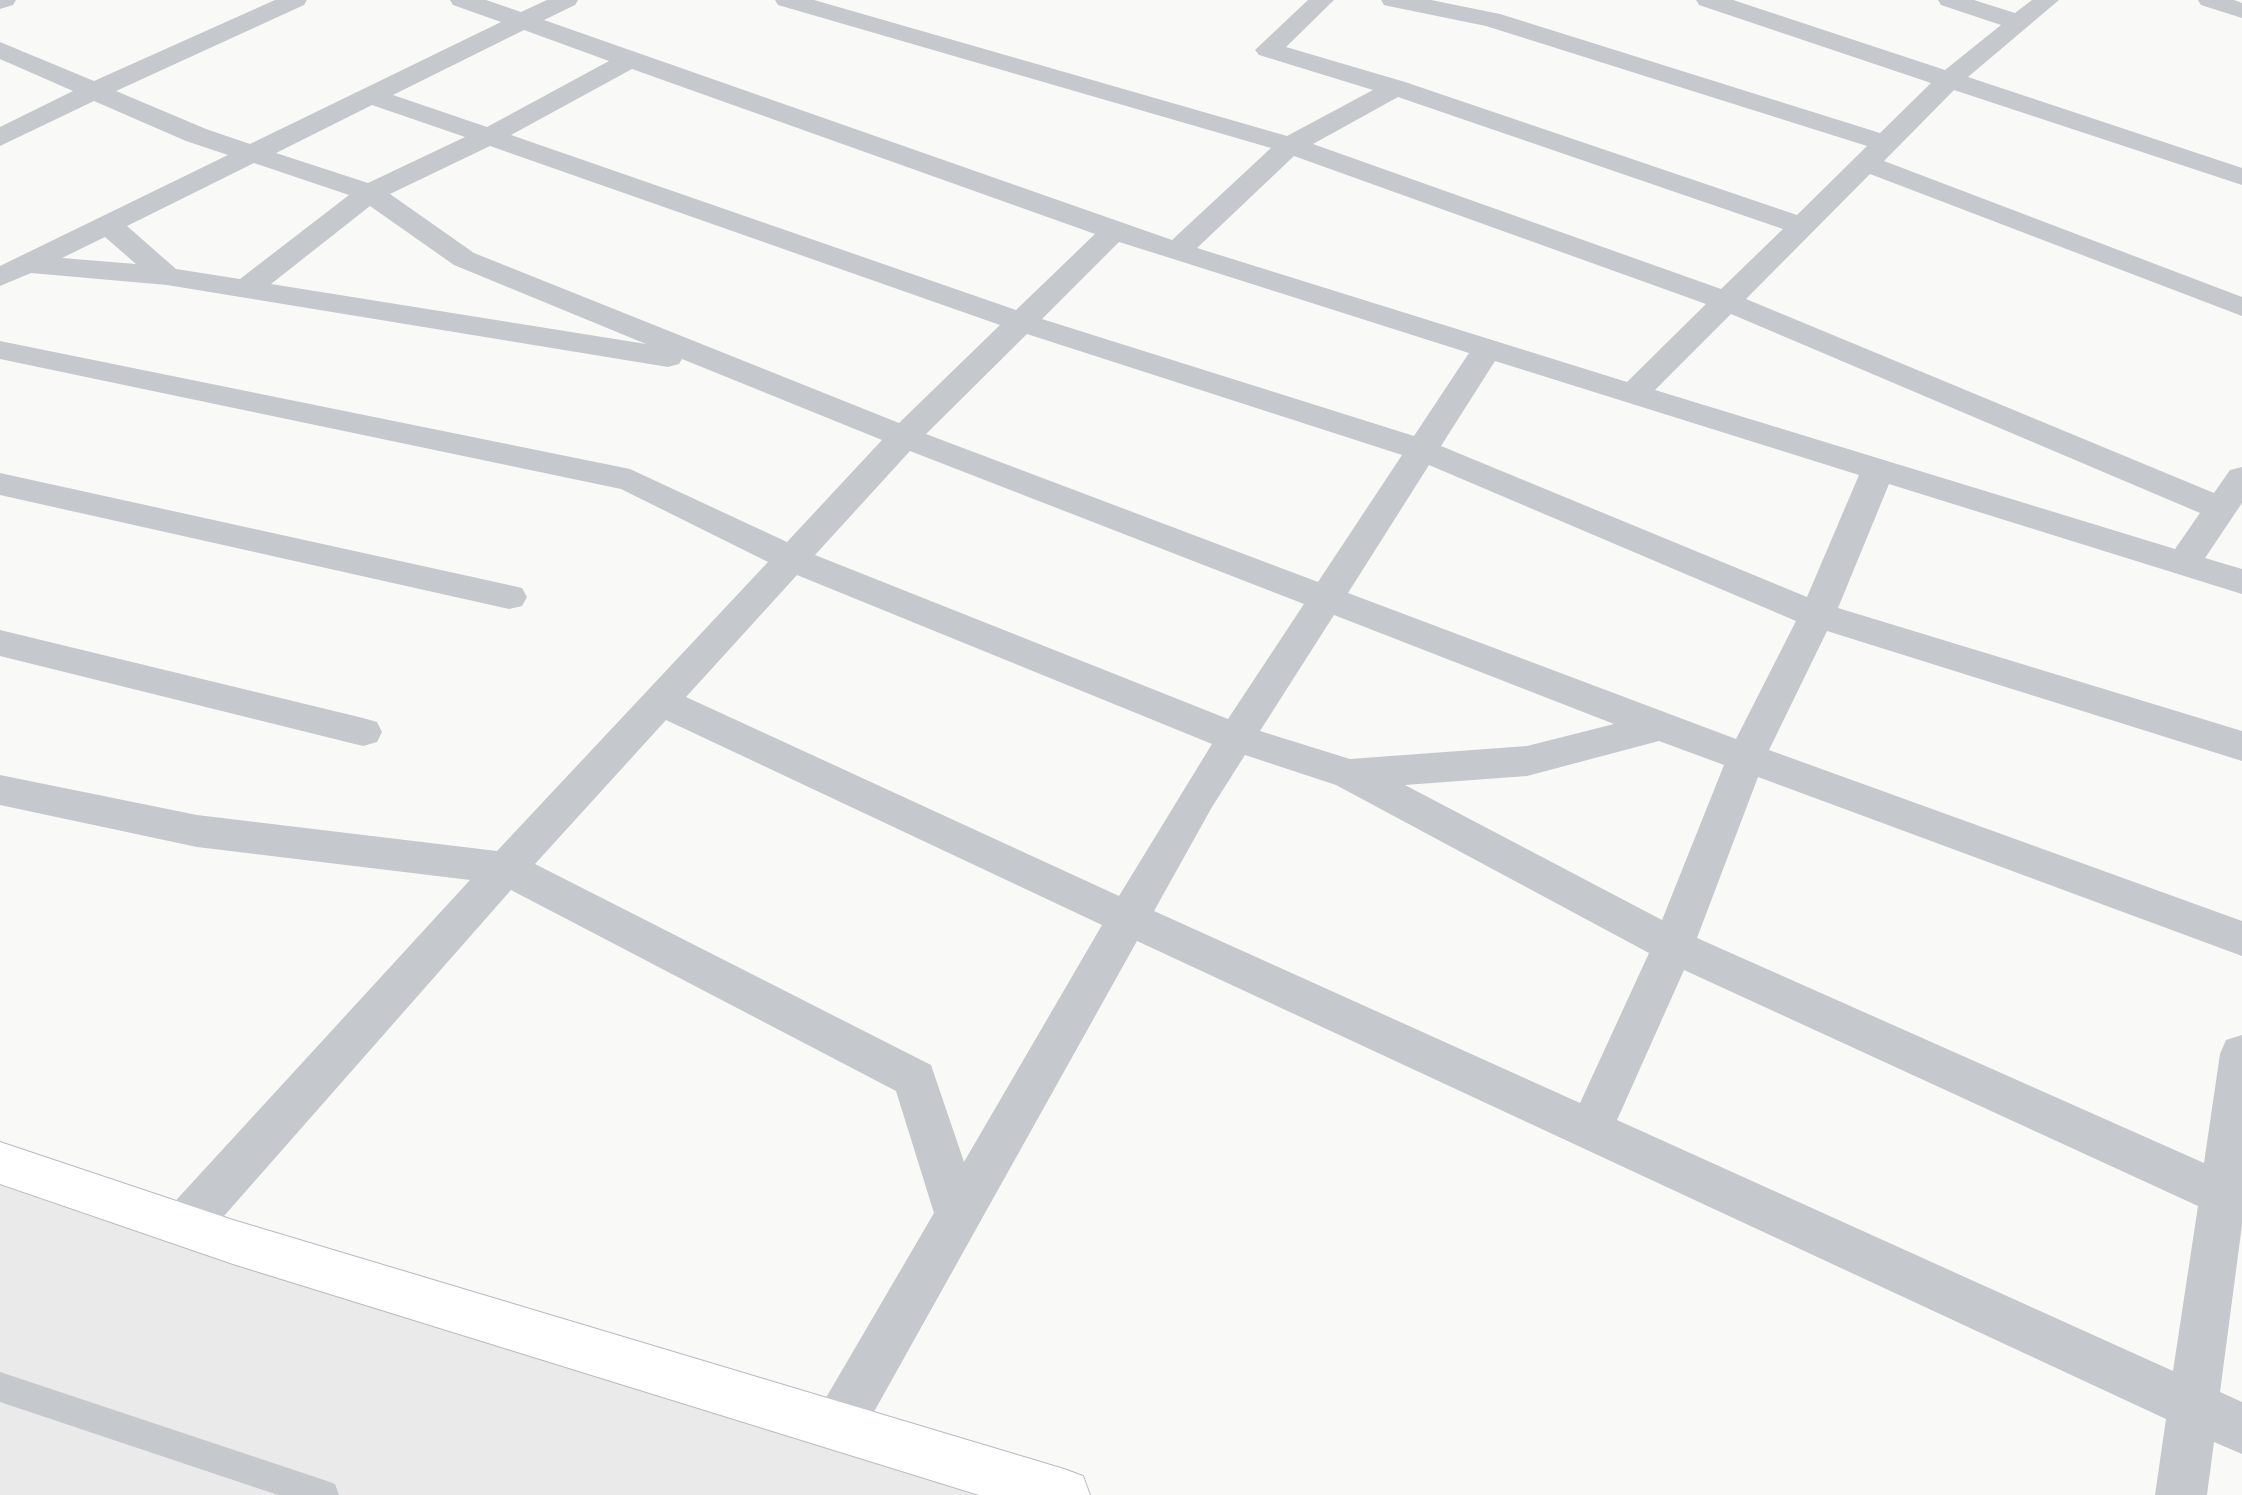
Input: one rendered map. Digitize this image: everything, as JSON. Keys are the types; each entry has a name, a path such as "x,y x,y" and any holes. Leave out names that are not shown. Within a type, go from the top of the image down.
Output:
{"main road":[{"path":"0,1163 185,1225 1064,1495"}],"street":[{"path":"0,138 93,91 295,0"},
{"path":"463,0 1114,231 2242,582"},
{"path":"0,277 566,0"},
{"path":"788,0 1290,145 1726,301 2221,509"},
{"path":"1322,0 1268,50 1396,88 1802,226"},
{"path":"1393,0 1499,10 1875,153 2242,307"},
{"path":"1708,0 2242,177"},
{"path":"1950,0 2019,23"},
{"path":"1633,394 1950,79 2047,0"},
{"path":"2210,0 2242,11"},
{"path":"0,50 196,135 370,193 464,259 904,437 1660,726 2242,939"},
{"path":"245,289 370,193 488,137 630,60"},
{"path":"1177,251 1290,145 1396,88"},
{"path":"372,96 1021,322 1422,450 1817,615 2242,746"},
{"path":"108,225 167,276"},
{"path":"185,1225 506,868 904,437 1114,231"},
{"path":"28,264 167,276 735,368"},
{"path":"838,1426 1127,918 1234,737 1488,349"},
{"path":"0,350 631,480 792,559 1234,737 1350,774 1673,946 2232,1199"},
{"path":"0,382 33,357"},
{"path":"1590,1130 1673,946 1746,757 1817,615 1878,470"},
{"path":"2183,564 2242,478"},
{"path":"0,484 509,597"},
{"path":"0,643 363,732"},
{"path":"662,702 1127,918 2242,1428"},
{"path":"1350,774 1527,761 1660,726"},
{"path":"0,790 197,831 506,868 915,1079 958,1216"},
{"path":"2181,1495 2193,1406 2232,1199 2242,1054"}],"lane":[{"path":"0,1387 324,1495"}],"shaded area":[{"path":"0,1163 1064,1495 0,1495"}]}
